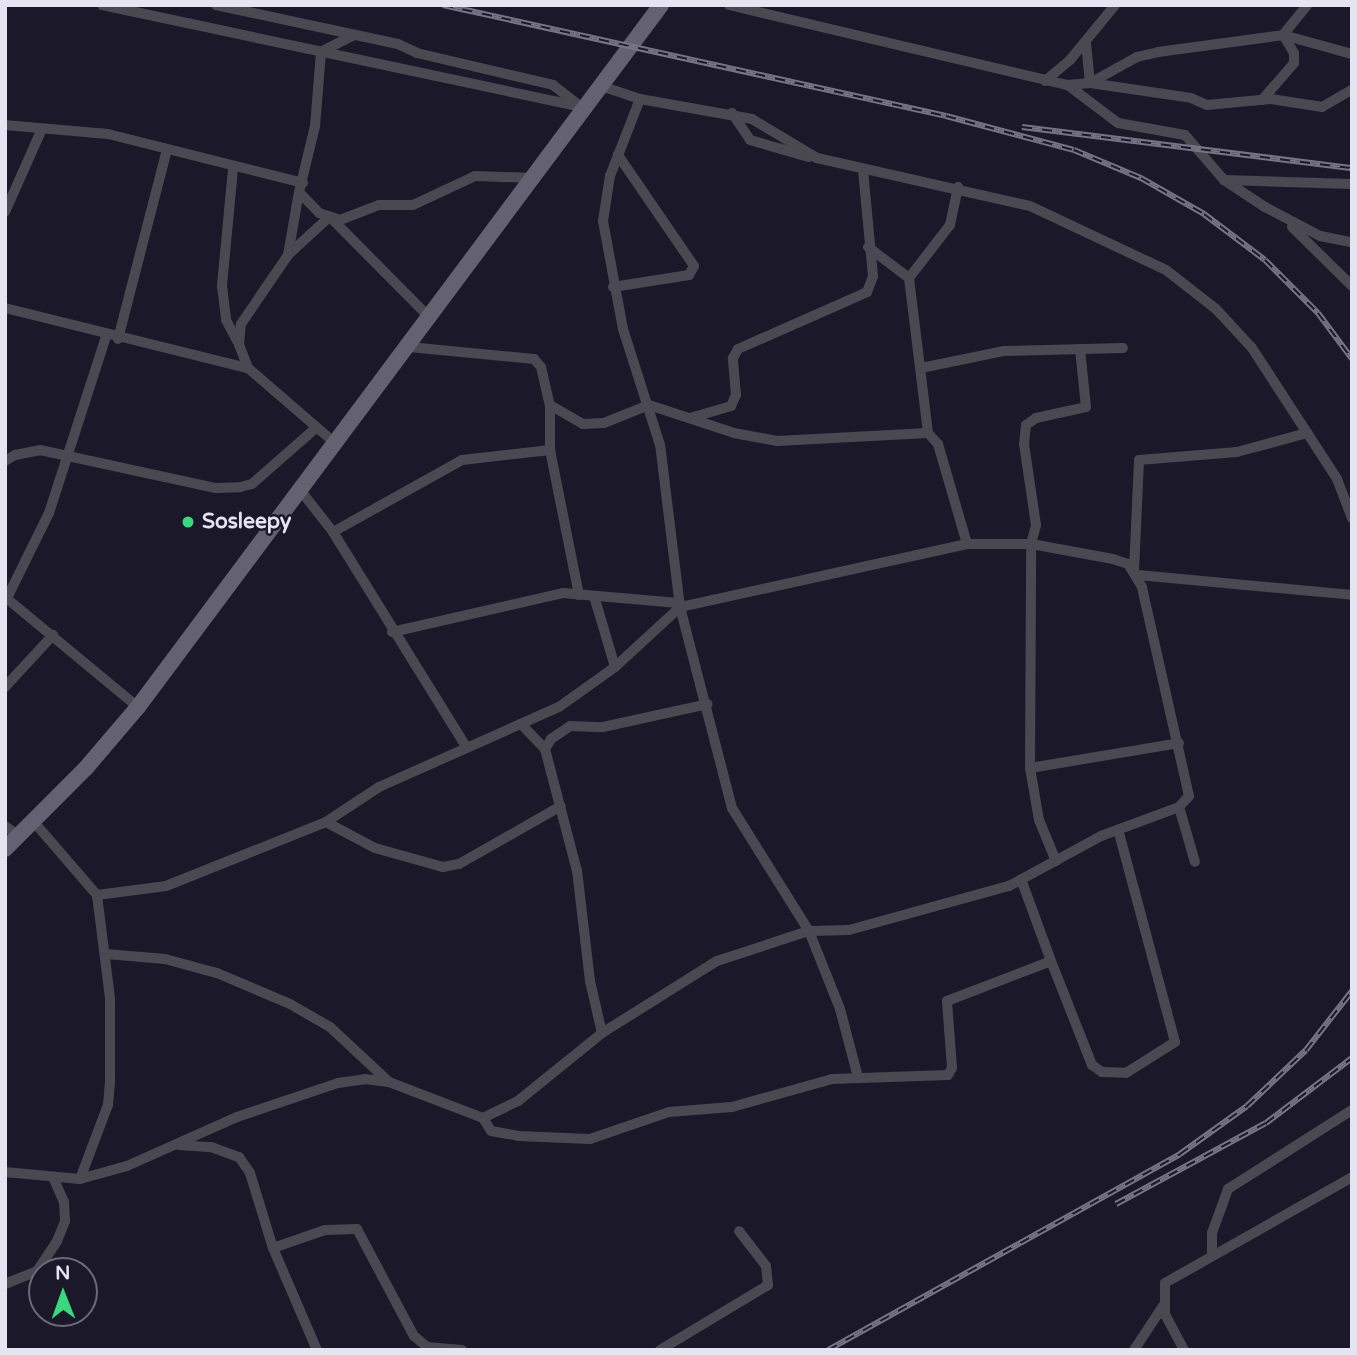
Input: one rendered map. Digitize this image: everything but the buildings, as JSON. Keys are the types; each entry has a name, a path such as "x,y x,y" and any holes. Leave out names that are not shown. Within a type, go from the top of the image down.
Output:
{"street":[{"path":"102,5 583,107"},
{"path":"216,5 354,34 553,85 583,107"},
{"path":"5,849 20,837 138,707 431,319 536,178 583,107 661,5"},
{"path":"729,5 1067,85 1079,90 1101,114 1118,123 1185,135 1224,180 1285,220 1320,236 1352,242"},
{"path":"1045,81 1086,43 1115,5"},
{"path":"1283,35 1307,5"},
{"path":"321,52 354,34"},
{"path":"1090,83 1137,57 1283,35 1352,54"},
{"path":"1262,100 1294,63 1294,53 1283,35"},
{"path":"1086,43 1090,83"},
{"path":"288,255 315,126 321,52"},
{"path":"1067,85 1090,83 1191,98 1216,106 1262,100 1322,107 1352,90"},
{"path":"601,86 640,99 732,113 752,119 817,158"},
{"path":"640,99 618,155 603,221 613,287 662,456 680,605 708,704 732,808 809,931 840,1009 858,1077"},
{"path":"732,113 750,140 863,170 958,187 1030,206 1166,270 1216,309 1252,348 1337,479 1352,518"},
{"path":"5,125 108,134 301,188 431,319"},
{"path":"5,212 42,129"},
{"path":"138,707 6,598 49,513 70,456 112,338 167,150"},
{"path":"613,287 689,275 694,265 618,155"},
{"path":"233,169 222,286 226,320 248,368"},
{"path":"690,418 731,406 736,395 733,358 738,349 867,292 873,276 867,247 863,170"},
{"path":"239,345 241,324 288,255 330,219 352,218 379,205 413,205 475,176 536,178"},
{"path":"1224,180 1352,184"},
{"path":"958,187 950,225 909,278 928,433 939,444 968,544"},
{"path":"1285,220 1351,284"},
{"path":"867,247 909,278"},
{"path":"5,308 112,338 248,368 337,444"},
{"path":"409,347 534,359 541,367 550,405 550,450 579,595"},
{"path":"921,368 1004,351 1123,348"},
{"path":"1056,861 1039,820 1030,768 1031,544 1036,514 1024,444 1026,425 1036,418 1086,407 1080,349"},
{"path":"550,405 570,419 592,424 649,405 777,441 928,433"},
{"path":"5,461 15,454 40,450 216,488 240,487 252,484 317,427"},
{"path":"483,1118 518,1101 601,1033 717,961 809,931 849,930 1021,879 1118,830 1179,807 1189,796 1179,743 1136,573 1139,460 1227,454 1307,433"},
{"path":"333,533 462,460 550,450"},
{"path":"301,491 333,533 392,632 467,748"},
{"path":"392,632 543,596 579,595 680,605 968,544 1031,544 1113,559 1136,573 1296,594 1352,595"},
{"path":"594,596 615,667"},
{"path":"97,895 166,886 326,821 379,787 559,707 615,667 680,605"},
{"path":"5,687 53,635"},
{"path":"545,749 551,739 570,726 603,727 708,704"},
{"path":"559,707 570,726"},
{"path":"521,724 545,749 561,806 577,872 590,981 601,1033"},
{"path":"1030,768 1179,743"},
{"path":"326,821 375,848 443,867 458,864 561,806"},
{"path":"1179,807 1195,862"},
{"path":"34,822 97,895 106,954 108,1105 80,1179"},
{"path":"5,826 20,837"},
{"path":"1021,879 1092,1065 1102,1072 1126,1073 1175,1042 1118,830"},
{"path":"106,954 165,959 217,973 290,1004 330,1027 389,1082"},
{"path":"5,1172 80,1179 178,1144 237,1117 338,1083 365,1079 389,1082 483,1118 491,1131 518,1136 590,1139 669,1112 732,1107 832,1079 948,1075 952,1068 947,1001 1051,961"},
{"path":"1212,1253 1212,1233 1228,1189 1352,1110"},
{"path":"178,1144 211,1147 239,1157 250,1173 273,1248 317,1350"},
{"path":"5,1284 37,1270 57,1241 65,1221 64,1202 52,1177"},
{"path":"1134,1350 1163,1306 1165,1283 1212,1253 1352,1177"},
{"path":"273,1248 326,1230 357,1229 414,1336 427,1347 462,1350"},
{"path":"660,1350 768,1285 766,1266 738,1231"},
{"path":"1163,1306 1184,1350"}],"railway":[{"path":"443,5 946,116 1074,150 1141,178 1204,214 1265,260 1318,313 1352,359"},
{"path":"1022,127 1352,168"},
{"path":"828,1350 1180,1154 1247,1106 1306,1050 1352,991"},
{"path":"1116,1204 1266,1123 1352,1058"}],"place":[{"name":"Sosleepy","path":"188,522"}]}
